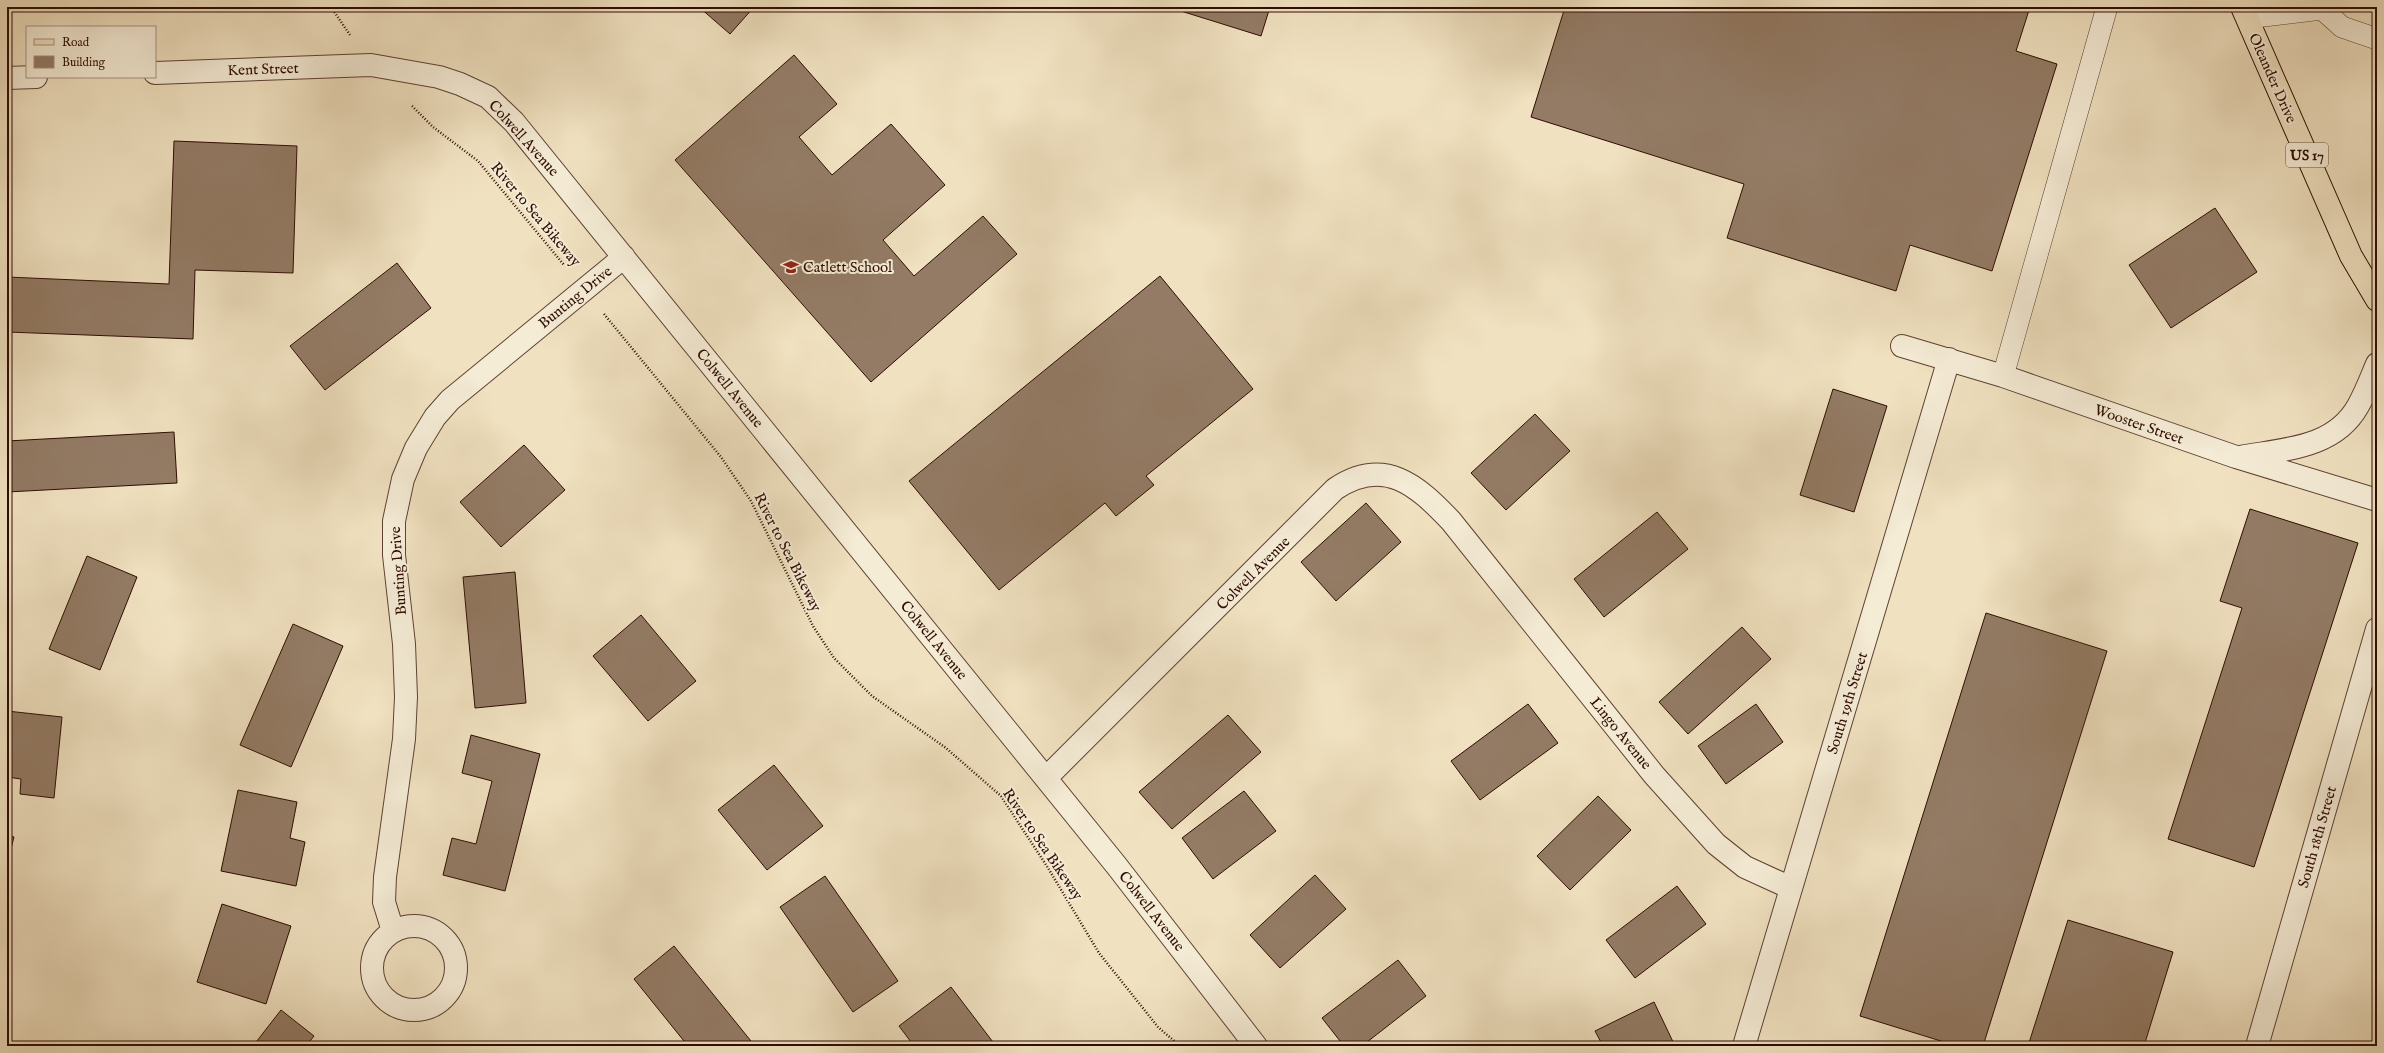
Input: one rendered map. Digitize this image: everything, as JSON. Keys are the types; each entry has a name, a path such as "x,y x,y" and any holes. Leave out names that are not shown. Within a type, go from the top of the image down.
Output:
{"main road":[{"name":"Oleander Drive","path":"2244,13 2350,256 2377,300"}],"street":[{"name":"Kent Street","path":"156,73 371,65"},
{"name":"Colwell Avenue","path":"371,65 439,77 460,84 488,97 514,122 1046,778 1256,1046"},
{"path":"7,78 26,77"},
{"name":"Bunting Drive","path":"393,931 384,902 385,877 404,740 406,711 404,644 394,555 394,521 403,479 416,448 435,417 450,400 624,257"},
{"name":"Wooster Street","path":"1902,346 2003,376 2236,457 2377,500"},
{"name":"South 19th Street","path":"1744,1046 1949,359"},
{"path":"2236,457 2303,447 2335,432 2358,407 2377,364"},
{"name":"Colwell Avenue","path":"1046,778 1335,489 1346,482 1370,475 1385,475 1400,478 1427,496 1475,551"},
{"name":"Lingo Avenue","path":"1475,551 1654,775 1716,844 1745,867 1792,888"},
{"name":"South 18th Street","path":"2257,1046 2377,629"}],"lane":[{"path":"2003,376 2107,7"},
{"path":"2244,13 2322,8 2342,27 2377,39"}],"path":[{"name":"River to Sea Bikeway","path":"409,103 433,127 478,161 721,457 751,501 813,626 834,658 872,696 946,748 1001,796 1048,868 1100,953 1158,1027 1180,1046"}],"building":[{"path":"699,7 754,7 730,34"},
{"path":"1168,7 1270,7 1261,36"},
{"path":"1565,7 2030,7 2016,51 2057,64 1992,271 1910,245 1896,291 1727,238 1744,184 1531,117"},
{"path":"794,55 837,104 799,137 832,175 891,124 945,185 883,240 914,276 983,216 1017,254 871,382 675,160"},
{"path":"174,141 297,146 293,273 195,270 193,339 7,332 7,277 169,284"},
{"path":"2215,208 2257,272 2171,328 2129,265"},
{"path":"397,263 431,308 325,390 290,346"},
{"path":"1160,276 1253,389 1146,476 1154,485 1116,516 1105,503 999,590 909,481"},
{"path":"1833,389 1887,406 1854,512 1800,495"},
{"path":"1535,414 1570,451 1506,510 1471,473"},
{"path":"174,432 177,483 7,492 7,441"},
{"path":"524,445 565,490 501,547 460,502"},
{"path":"1366,503 1401,542 1336,601 1301,562"},
{"path":"2250,509 2358,543 2254,867 2168,839 2242,608 2220,601"},
{"path":"1657,512 1688,549 1604,617 1574,579"},
{"path":"87,556 137,577 100,670 49,649"},
{"path":"515,572 526,703 475,708 463,577"},
{"path":"1986,613 2107,651 1983,1046 1957,1046 1860,1016"},
{"path":"641,615 696,681 648,721 593,656"},
{"path":"293,624 343,646 291,767 240,745"},
{"path":"1742,627 1771,659 1688,734 1659,702"},
{"path":"1528,704 1558,743 1480,800 1451,761"},
{"path":"1756,704 1783,742 1726,784 1698,746"},
{"path":"7,711 62,717 54,798 20,794 21,779 7,777"},
{"path":"1228,715 1261,752 1172,829 1139,792"},
{"path":"471,735 540,754 505,891 443,875 452,838 476,844 492,781 462,773"},
{"path":"774,765 823,826 767,870 718,810"},
{"path":"238,790 297,802 290,838 305,842 296,886 221,871"},
{"path":"1244,791 1276,831 1213,879 1182,838"},
{"path":"1598,796 1631,830 1570,890 1537,856"},
{"path":"7,835 14,837 7,864"},
{"path":"1315,875 1346,909 1280,968 1250,935"},
{"path":"825,876 898,981 853,1012 780,907"},
{"path":"1677,886 1706,924 1635,978 1606,940"},
{"path":"222,904 291,926 266,1004 197,982"},
{"path":"2068,920 2173,952 2144,1046 2028,1046"},
{"path":"674,946 755,1046 688,1046 634,979"},
{"path":"1398,960 1426,996 1362,1046 1344,1046 1322,1018"},
{"path":"951,987 996,1046 914,1046 899,1026"},
{"path":"1654,1002 1675,1046 1603,1046 1595,1031"},
{"path":"281,1010 314,1036 306,1046 253,1046"}],"place":[{"name":"Catlett School","path":"791,267"}]}
